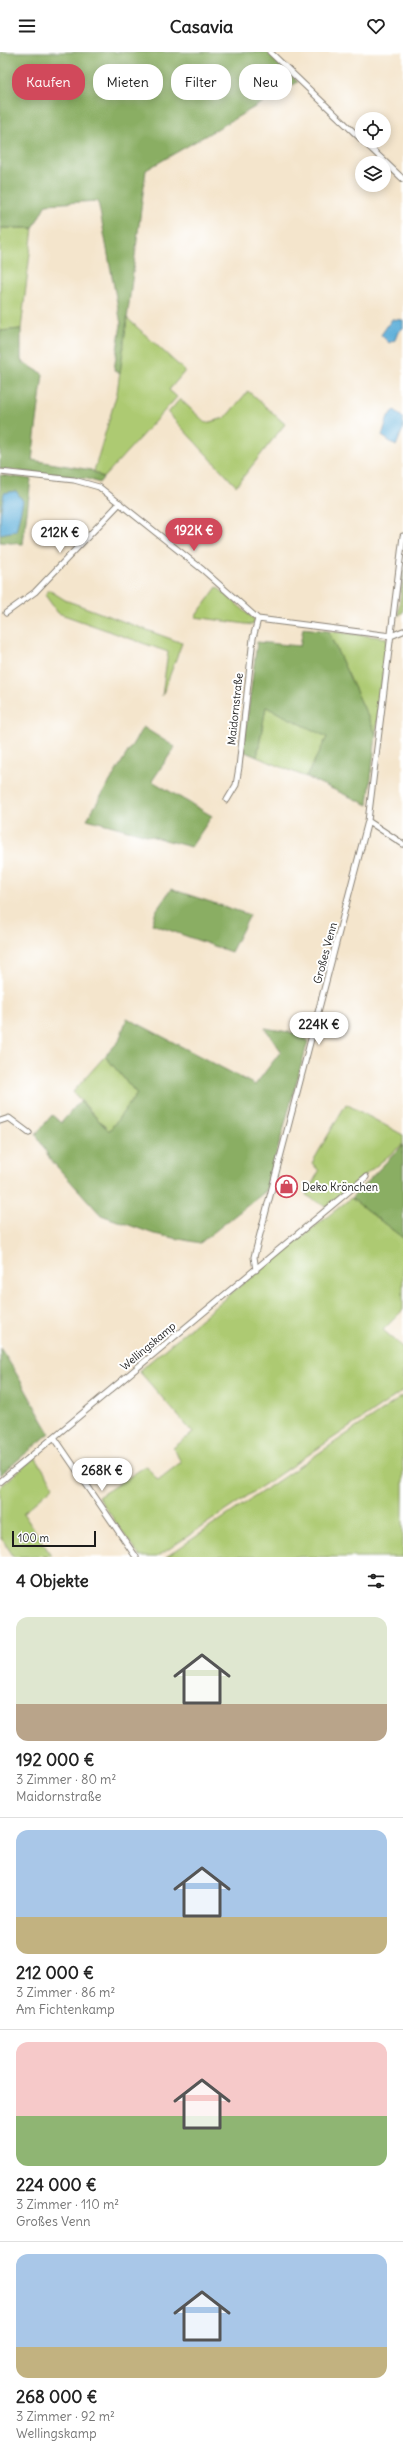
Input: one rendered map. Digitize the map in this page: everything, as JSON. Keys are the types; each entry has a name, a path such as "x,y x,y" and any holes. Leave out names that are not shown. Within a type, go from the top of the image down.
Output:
{"street":[{"path":"270,52 355,132"},
{"path":"371,148 403,179"},
{"path":"0,472 87,482 99,487 258,619 391,636 403,631"},
{"path":"6,613 35,592 120,503"},
{"name":"Großes Venn","path":"256,1270 254,1257 368,821 403,536"},
{"name":"Maidornstraße","path":"226,800 236,785 253,638 258,619"},
{"path":"368,821 403,844"},
{"path":"0,1121 9,1118 29,1133"},
{"name":"Wellingskamp","path":"0,1482 366,1177"},
{"path":"54,1437 136,1557"}],"green space":[{"path":"0,52 267,52 279,64 239,64 239,100 267,100 146,170 120,374 114,370 121,324 98,201 46,204 33,228 0,228"},
{"path":"292,76 298,82 292,85"},
{"path":"0,228 33,228 21,329 0,331"},
{"path":"127,318 185,371 169,390 177,397 103,478 94,471 117,393"},
{"path":"21,329 21,361 43,374 32,460 91,470 103,478 99,483 88,479 0,469 0,331"},
{"path":"248,391 285,424 236,486 168,413 180,399 206,423 225,418"},
{"path":"0,475 31,479 23,544 0,542"},
{"path":"403,569 403,612 398,616"},
{"path":"217,587 255,620 253,625 195,617"},
{"path":"49,590 65,600 182,643 162,696 168,652 58,613 45,595"},
{"path":"303,628 328,631 376,734 368,805 306,777 327,737 266,707 257,757 243,751 257,642 300,646"},
{"path":"328,631 387,638 376,734"},
{"path":"266,706 328,737 306,777 257,757"},
{"path":"143,727 175,747 152,781 212,816 191,847 87,819"},
{"path":"171,889 250,915 231,952 152,924 156,911"},
{"path":"127,1018 255,1085 281,1051 265,1028 294,1033 308,1041 266,1191 200,1243 154,1234 101,1215 50,1159 36,1134 52,1115 61,1123 80,1101 109,1131 137,1094 105,1056 119,1041"},
{"path":"105,1056 137,1094 109,1131 73,1092"},
{"path":"346,1104 403,1135 403,1144 326,1207 306,1195 319,1171 312,1163"},
{"path":"403,1145 403,1238 351,1198"},
{"path":"351,1198 403,1238 403,1310 383,1330 403,1347 403,1391 157,1557 140,1557 98,1497 146,1466 158,1480 181,1462 173,1448 193,1433 139,1371 236,1289"},
{"path":"0,1348 50,1433 0,1475"},
{"path":"403,1396 403,1557 166,1557"},
{"path":"35,1457 54,1486 23,1513 51,1555 14,1557 0,1536 0,1487"}],"water":[{"path":"392,319 403,320 403,328 398,332 395,340 389,343 381,335"},
{"path":"395,410 403,418 403,429 396,446 382,436 388,416"},
{"path":"16,491 23,501 16,531 0,534 0,516 4,493"}],"place":[{"name":"Deko Krönchen","path":"286,1187"}]}
